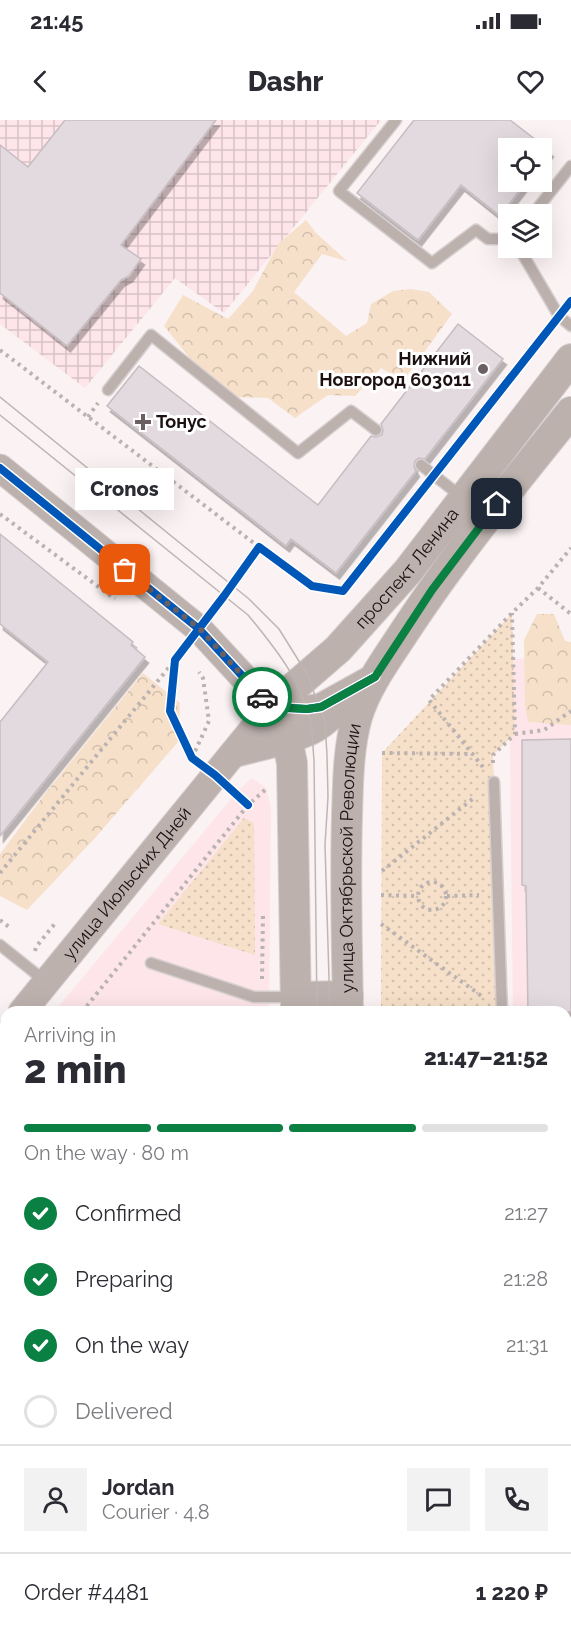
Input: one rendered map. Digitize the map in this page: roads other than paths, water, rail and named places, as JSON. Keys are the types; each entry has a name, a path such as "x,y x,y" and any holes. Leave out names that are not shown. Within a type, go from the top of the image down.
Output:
{"main road":[{"name":"проспект Ленина","path":"271,707 338,649 408,571 571,359"},
{"name":"проспект Ленина","path":"375,677 432,590 482,523 571,412"},
{"name":"улица Октябрьской Революции","path":"348,1004 346,845 349,763 358,715 375,677"},
{"path":"271,707 287,739 292,763 296,1005 348,1004"}],"street":[{"path":"0,468 200,629 271,707"},
{"name":"улица Октябрьской Революции","path":"271,707 307,709 321,707 375,677"},
{"path":"233,754 312,731 375,677"},
{"name":"улица Июльских Дней","path":"25,1006 39,976 215,775 271,707"}],"lane":[{"path":"396,120 339,191 432,263 476,230 488,239 498,239"},
{"path":"541,204 571,166"},
{"path":"525,258 559,316 571,326"},
{"path":"108,390 151,335 298,453 351,411 376,430"},
{"path":"420,465 463,498"},
{"path":"494,782 502,1006"},
{"path":"0,945 39,976"},
{"path":"151,963 254,997 262,996 296,1005"}],"tram line":[{"path":"0,397 249,599 279,629 307,674 325,722 328,797 325,845 330,1006"},
{"path":"0,415 248,615 289,669 304,699 312,732 317,1006"}],"place":[{"name":"Нижний Новгород 603011","path":"483,369"},
{"name":"Тонус","path":"143,422"},
{"name":"Cronos","path":"125,570"}]}
